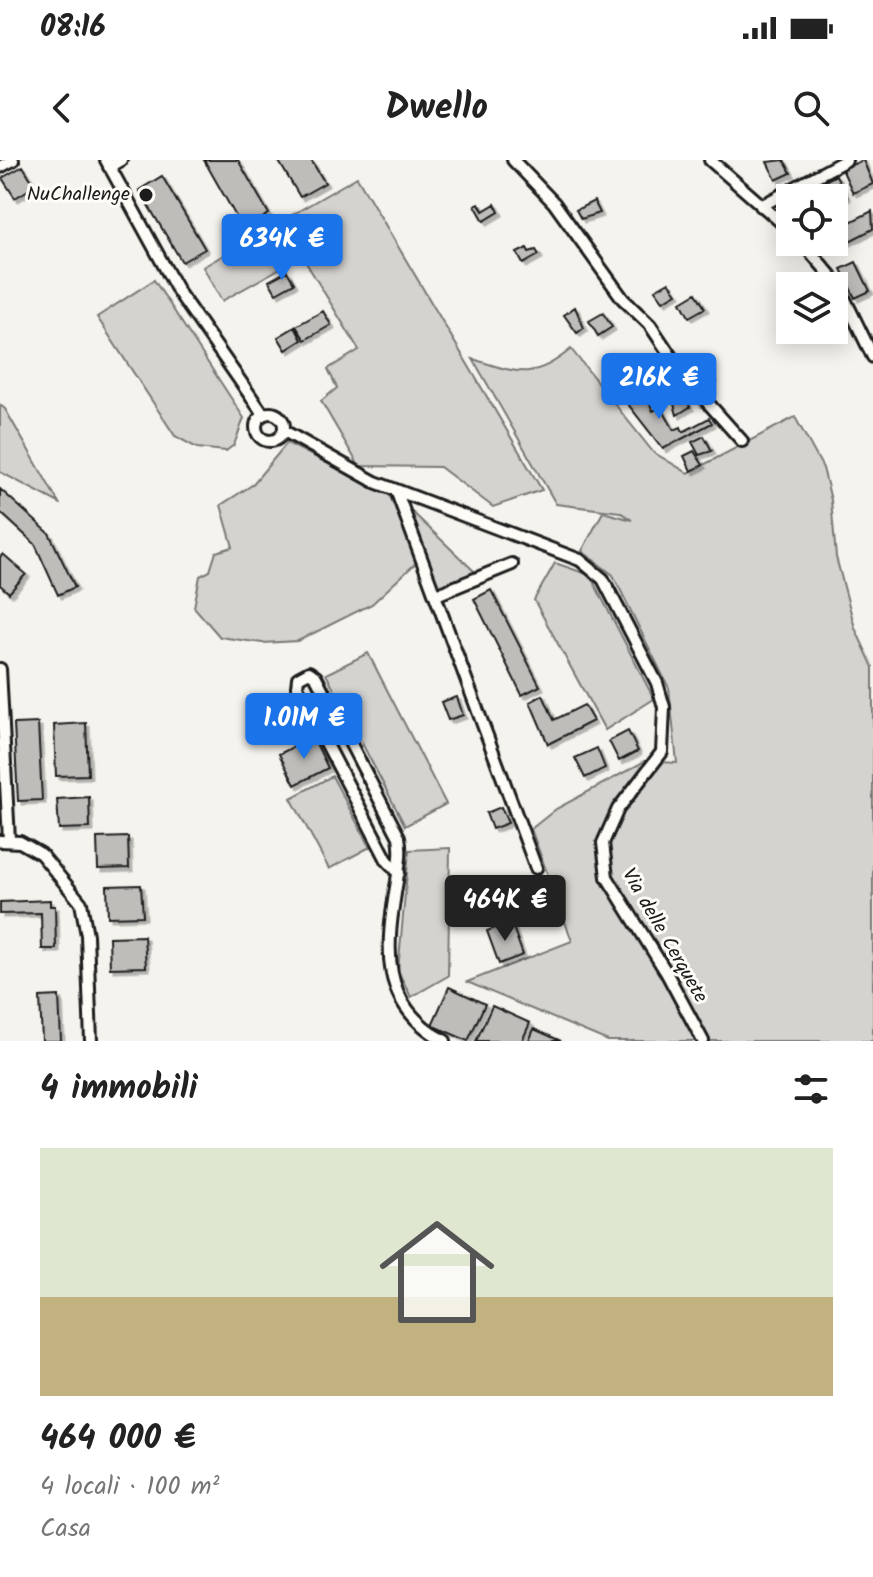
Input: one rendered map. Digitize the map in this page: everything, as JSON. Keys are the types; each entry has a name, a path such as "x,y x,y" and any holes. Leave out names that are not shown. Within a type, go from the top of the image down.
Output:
{"street":[{"path":"0,167 13,160"},
{"path":"121,160 108,163 179,293 263,414 279,416 284,431 277,440 261,438 256,428 263,414"},
{"path":"513,160 554,203 623,299 650,325 684,376 742,441"},
{"path":"710,160 776,218"},
{"path":"761,206 846,160"},
{"path":"814,256 837,283 873,357"},
{"name":"Via delle Cerquete","path":"284,431 396,490 580,560 603,579 663,696 665,729 662,752 608,828 602,857 607,877 666,972 703,1041"},
{"path":"396,490 536,868"},
{"path":"436,595 512,564"},
{"path":"0,669 4,841 41,854 81,903 87,935 91,1041"},
{"path":"399,873 387,860 297,687 298,678 309,672 316,677 399,837 402,854 390,972 401,1003 410,1014 445,1041"},
{"path":"313,718 332,708"},
{"path":"342,775 362,764"}],"shaded area":[{"path":"357,177 542,490 493,507 440,467 359,466 321,401 337,388 328,369 359,350 302,256 222,301 203,267"},
{"path":"154,280 244,418 234,445 226,451 197,448 175,436 97,317"},
{"path":"571,349 653,452 688,473 795,417 823,468 831,500 836,557 855,628 873,667 873,1041 608,1041 467,982 572,941 531,829 556,809 645,761 677,763 669,688 613,575 582,551 603,512 632,520 620,512 556,504 473,359 513,370 535,370"},
{"path":"0,405 5,409 59,503 0,472"},
{"path":"287,443 389,494 419,560 372,604 298,641 262,643 220,637 194,607 200,576 210,571 216,552 233,547 221,505 252,485"},
{"path":"405,505 477,574 438,589"},
{"path":"555,563 590,575 654,699 605,730 534,600"},
{"path":"368,653 446,804 405,826 326,674"},
{"path":"332,776 370,847 329,869 291,798"},
{"path":"450,848 448,976 411,997 398,971 409,850"}],"building":[{"path":"204,160 238,160 269,214 243,229"},
{"path":"278,160 311,160 325,183 300,197"},
{"path":"784,160 791,173 776,180 767,162"},
{"path":"863,160 873,184 853,193 842,169"},
{"path":"23,166 35,186 15,198 2,178"},
{"path":"836,175 840,184 821,184"},
{"path":"162,176 205,249 182,262 139,190"},
{"path":"594,201 600,213 581,219 576,210"},
{"path":"479,203 483,211 495,204 499,212 484,221 475,205"},
{"path":"872,211 873,229 848,242 848,223"},
{"path":"527,248 529,252 536,250 539,255 523,264 517,253"},
{"path":"856,262 870,291 855,298 848,284 848,272 841,269"},
{"path":"287,271 294,283 276,293 269,281"},
{"path":"669,282 677,293 663,301 655,290"},
{"path":"696,293 705,308 689,317 681,302"},
{"path":"575,307 584,328 577,333 564,315"},
{"path":"323,311 331,325 305,340 296,326"},
{"path":"603,313 612,327 598,336 589,321"},
{"path":"295,327 302,340 286,350 278,337"},
{"path":"704,363 714,379 703,386 693,370"},
{"path":"638,369 645,383 628,391 622,377"},
{"path":"643,389 653,411 661,407 674,430 681,427 683,432 709,418 712,423 663,449 624,399"},
{"path":"685,398 690,407 677,415 674,404"},
{"path":"704,436 712,451 699,455 692,442"},
{"path":"694,451 703,465 691,471 684,456"},
{"path":"0,489 49,533 75,587 58,595 35,544 0,512"},
{"path":"3,554 26,574 9,593 0,585 0,557"},
{"path":"491,590 540,686 522,695 474,599"},
{"path":"288,692 304,722 270,739 255,709"},
{"path":"543,695 554,720 584,705 593,721 548,744 530,702"},
{"path":"457,697 463,715 448,720 441,702"},
{"path":"38,723 42,800 18,801 14,724"},
{"path":"86,723 88,775 56,776 54,725"},
{"path":"628,731 638,751 619,761 609,741"},
{"path":"313,737 328,768 295,785 279,754"},
{"path":"597,748 605,768 585,778 575,758"},
{"path":"89,797 90,828 59,829 57,799"},
{"path":"501,807 508,823 492,829 486,813"},
{"path":"128,837 129,868 98,869 97,838"},
{"path":"141,885 143,916 108,917 107,886"},
{"path":"50,900 50,906 55,906 56,949 42,949 41,913 0,914 0,902"},
{"path":"488,900 490,908 496,906 501,919 488,923 481,903"},
{"path":"511,922 523,955 499,964 487,931"},
{"path":"144,936 146,967 110,968 109,937"},
{"path":"449,987 485,1004 468,1041 432,1025"},
{"path":"59,996 61,1041 42,1041 40,997"},
{"path":"492,1006 530,1023 522,1041 476,1041"},
{"path":"534,1029 561,1041 529,1041"}],"place":[{"name":"NuChallenge","path":"146,195"}]}
